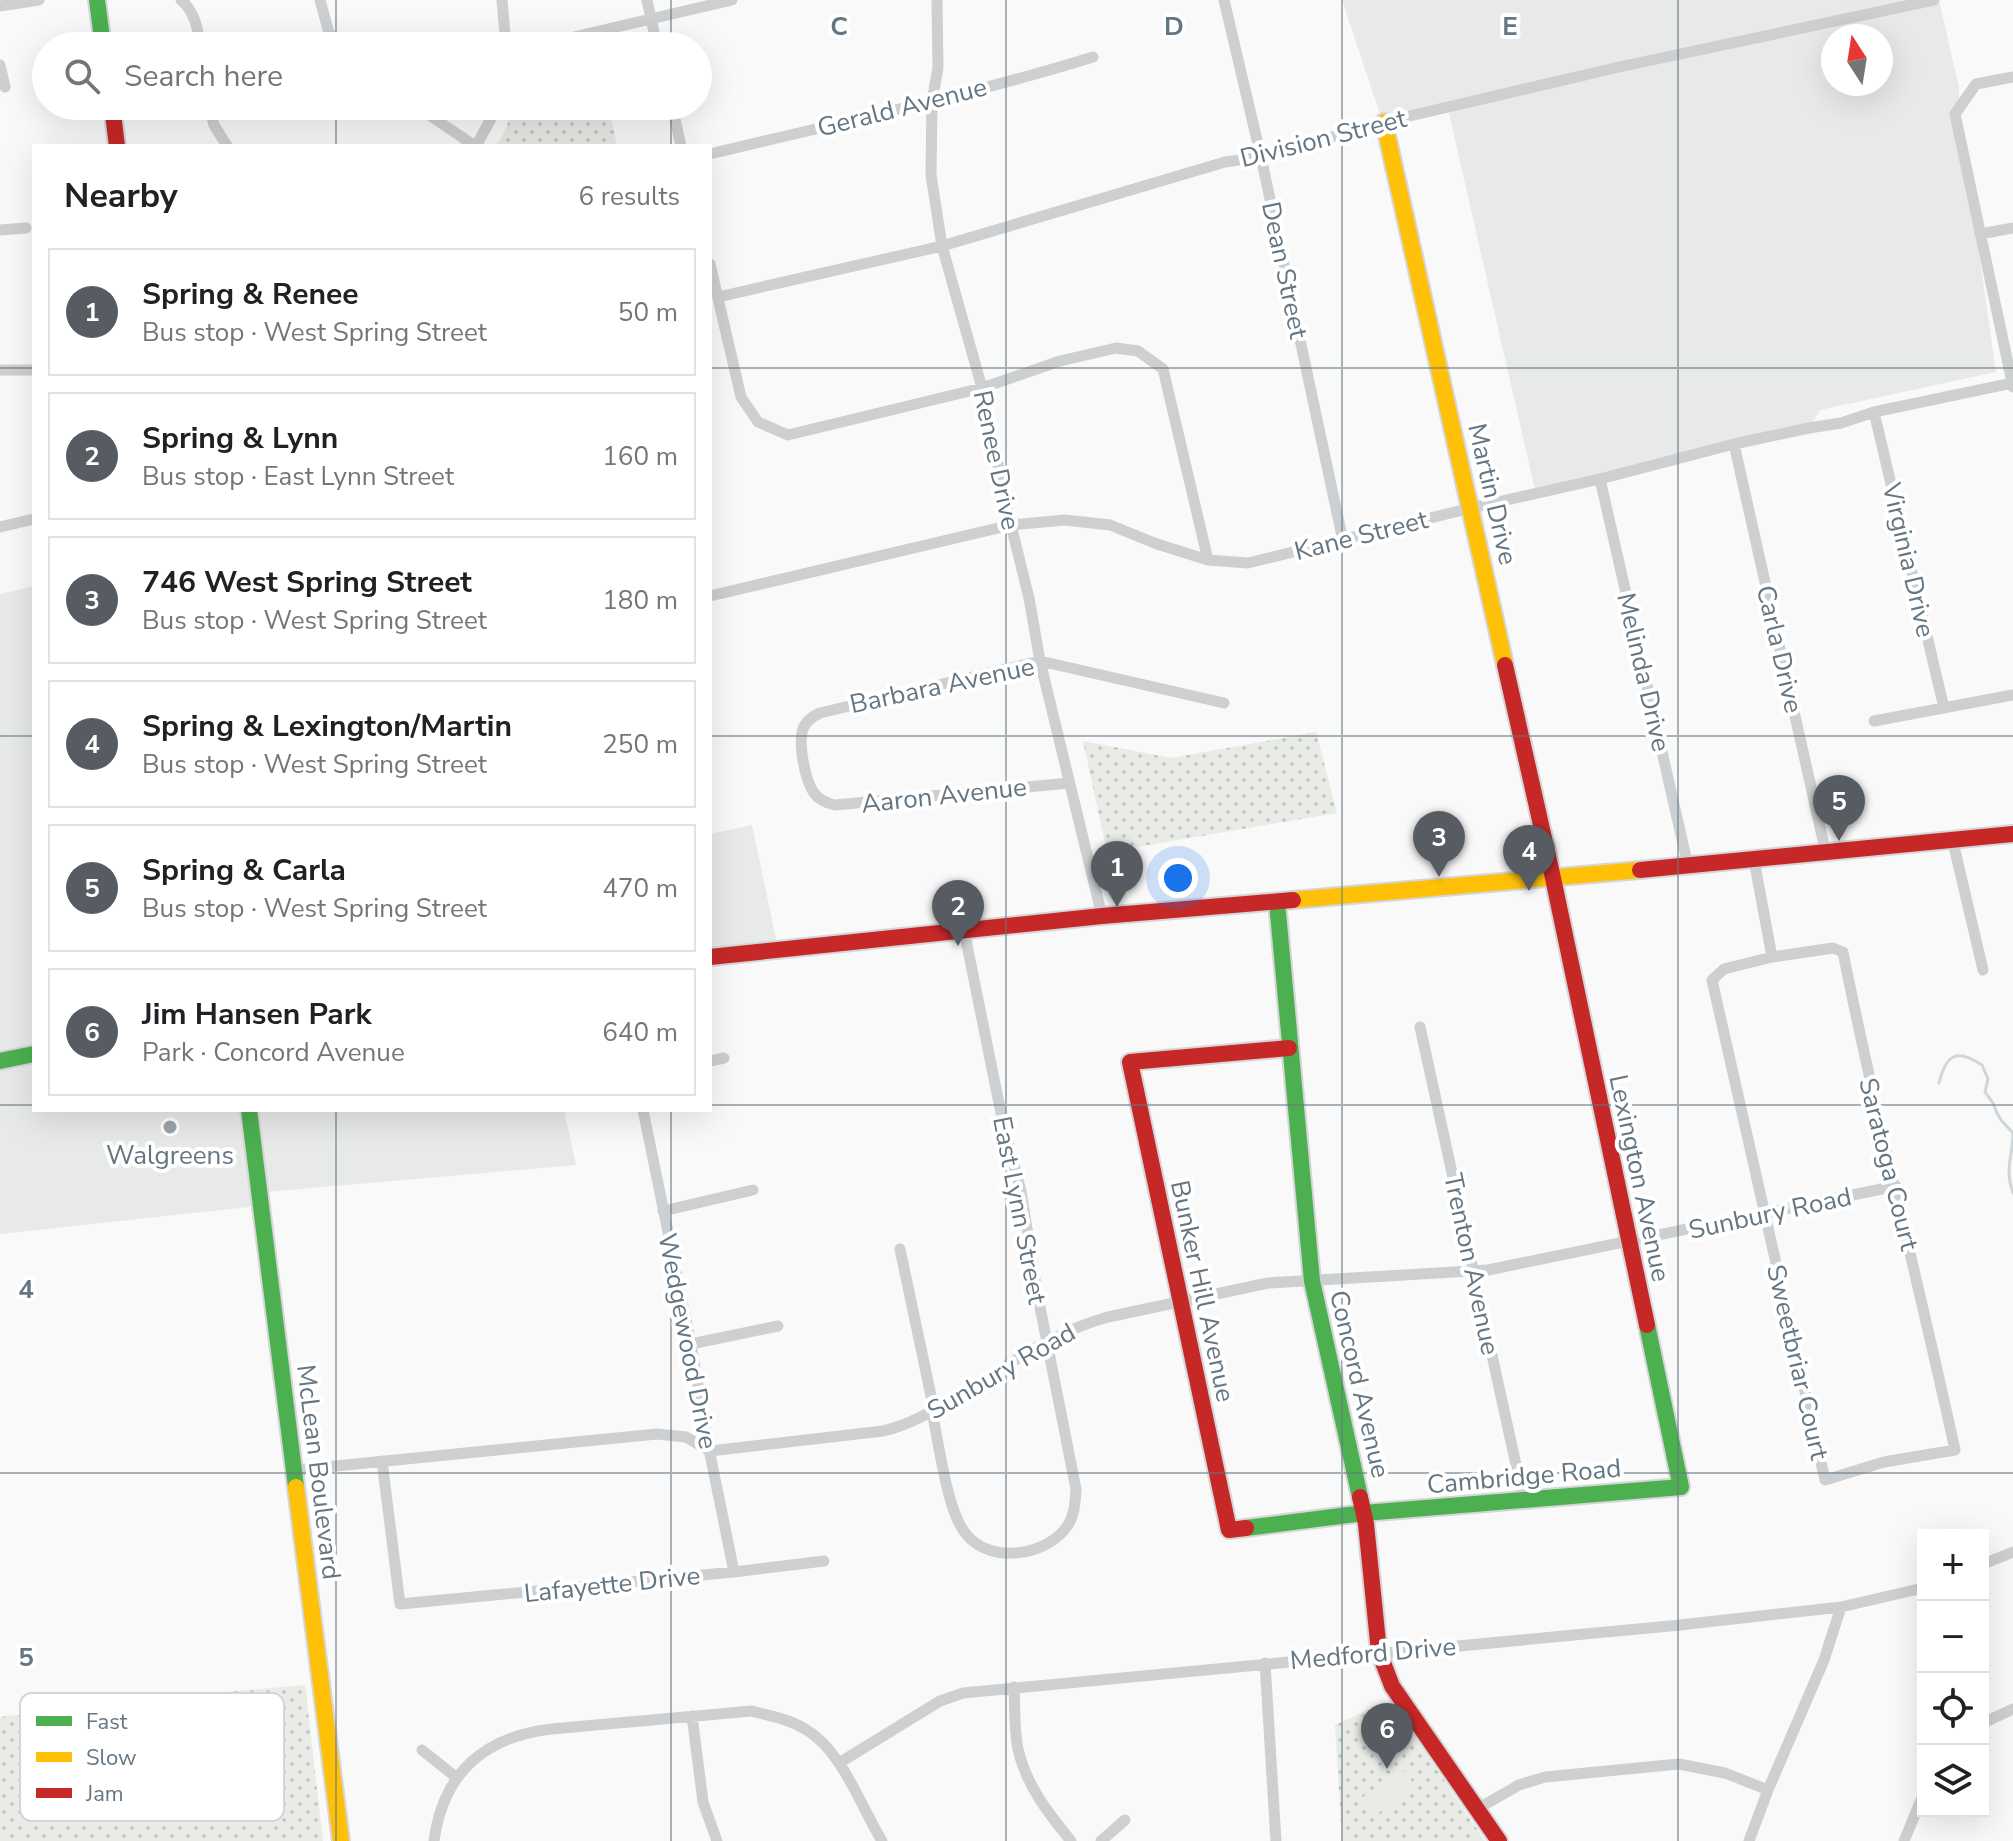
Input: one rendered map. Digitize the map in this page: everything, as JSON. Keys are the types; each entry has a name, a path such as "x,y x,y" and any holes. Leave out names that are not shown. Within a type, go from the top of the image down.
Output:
{"street":[{"path":"0,6 39,0"},
{"path":"97,0 101,32"},
{"path":"181,0 187,5 198,32"},
{"path":"320,0 329,32"},
{"path":"502,0 505,32"},
{"path":"647,0 654,32"},
{"path":"595,32 732,0"},
{"name":"Renee Drive","path":"937,0 938,68 932,101 931,175 942,246 982,388 1040,661 1102,916"},
{"name":"Dean Street","path":"1224,0 1261,157 1343,541"},
{"name":"Division Street","path":"718,297 942,246 1225,162 1261,157 1384,122 1619,67 1934,0"},
{"name":"Gerald Avenue","path":"712,154 932,101 1093,57"},
{"path":"0,65 5,87"},
{"path":"2013,77 1976,84 1955,114 2013,385"},
{"path":"114,120 117,144"},
{"path":"213,120 226,144"},
{"path":"437,120 472,144"},
{"path":"476,144 490,120"},
{"path":"675,120 681,144"},
{"name":"Martin Drive","path":"1384,122 1553,878"},
{"path":"0,230 26,228"},
{"path":"1980,234 2013,228"},
{"path":"712,272 741,397 758,422 788,435 982,388 1060,361 1116,348 1138,351 1163,369 1208,560"},
{"path":"0,370 32,370"},
{"name":"Kane Street","path":"712,596 1011,525 1065,520 1110,525 1208,560 1248,563 1734,444 2013,385"},
{"name":"Virginia Drive","path":"1874,412 1944,708"},
{"name":"Carla Drive","path":"1734,444 1826,854"},
{"name":"Melinda Drive","path":"1600,479 1688,866"},
{"path":"0,527 32,519"},
{"name":"Barbara Avenue","path":"820,800 809,784 800,742 805,724 812,717 827,711 1040,661 1224,703"},
{"path":"1874,721 2013,695"},
{"name":"Aaron Avenue","path":"820,800 835,805 1069,783"},
{"path":"712,957 1102,916 1826,854 2013,834"},
{"path":"1953,842 1983,970"},
{"path":"1754,860 1772,957"},
{"name":"Lexington Avenue","path":"1553,878 1681,1487"},
{"name":"Concord Avenue","path":"1277,902 1312,1281 1364,1513 1379,1652 1392,1686 1499,1841"},
{"name":"East Lynn Street","path":"934,1410 955,1516 965,1534 978,1546 994,1553 1041,1547 1055,1540 1069,1523 1075,1508 1076,1489 1046,1342 1021,1191 1001,1113 966,930"},
{"name":"Saratoga Court","path":"1772,957 1833,948 1843,952 1864,1059 1955,1446 1955,1450 1884,1462 1825,1480"},
{"name":"Sweetbriar Court","path":"1772,957 1724,969 1712,980 1825,1480"},
{"name":"Trenton Avenue","path":"1420,1027 1524,1501"},
{"name":"Bunker Hill Avenue","path":"1229,1529 1130,1062 1289,1048"},
{"path":"0,1061 32,1054"},
{"path":"712,1061 724,1058"},
{"name":"McLean Boulevard","path":"249,1112 341,1841"},
{"name":"Wedgewood Drive","path":"643,1112 734,1572"},
{"name":"Sunbury Road","path":"295,1470 657,1434 686,1437 710,1451 883,1431 904,1426 1046,1342 1086,1323 1268,1283 1474,1272 1896,1186"},
{"path":"663,1211 753,1190"},
{"path":"900,1249 934,1410"},
{"path":"691,1344 778,1326"},
{"name":"Lafayette Drive","path":"382,1461 400,1604 824,1561"},
{"name":"Cambridge Road","path":"1229,1529 1364,1513 1681,1487"},
{"path":"1989,1562 2013,1552"},
{"name":"Medford Drive","path":"839,1763 940,1701 963,1693 1680,1625 1841,1607 1917,1589"},
{"path":"1749,1841 1824,1660 1841,1607"},
{"path":"1265,1663 1276,1841"},
{"path":"1014,1687 1018,1748 1029,1783 1046,1811 1071,1841"},
{"path":"1989,1720 2013,1709"},
{"path":"434,1841 441,1808 457,1778 469,1764 507,1738 551,1729 752,1711 804,1728 822,1741 839,1763 882,1841"},
{"path":"692,1716 703,1802 717,1841"},
{"path":"422,1750 457,1778"},
{"path":"1477,1809 1519,1785 1545,1777 1679,1764 1725,1773 1768,1790"},
{"path":"1904,1841 1917,1810"},
{"path":"1101,1841 1125,1820"}],"shaded area":[{"path":"1342,0 1939,0 1959,88 1959,115 1996,372 1820,410 1809,428 1535,490 1448,109 1383,123"},
{"path":"509,120 612,120 617,144 496,144"},
{"path":"32,586 32,1048 0,1056 0,594"},
{"path":"1316,732 1337,813 1107,852 1083,741 1171,758"},
{"path":"752,825 777,944 712,952 712,834"},
{"path":"32,1057 32,1112 245,1112 258,1206 0,1234 0,1065"},
{"path":"255,1112 564,1112 576,1165 266,1192"},
{"path":"305,1685 323,1841 0,1841 0,1717 20,1715 20,1821 284,1821 284,1693 214,1693"},
{"path":"1390,1700 1485,1841 1342,1841 1335,1725"},
{"path":"1404,1770 1417,1788 1375,1815 1363,1797"}],"waterway":[{"path":"1939,1083 1945,1066 1954,1057 1966,1057 1982,1065 1988,1079 1985,1092 2001,1120 2013,1133 2009,1169 2013,1193"}],"traffic: fast":[{"path":"97,0 101,32"},
{"path":"1277,902 1312,1281 1360,1497"},
{"path":"0,1061 32,1054"},
{"path":"249,1112 296,1487"},
{"path":"1246,1528 1364,1513 1681,1487 1647,1325"}],"traffic: slow":[{"path":"1384,122 1505,665"},
{"path":"1293,900 1640,870"},
{"path":"296,1487 341,1841"}],"traffic: jam":[{"path":"114,120 117,144"},
{"path":"1505,665 1647,1325"},
{"path":"1640,870 2013,834"},
{"path":"712,957 1102,916 1293,900"},
{"path":"1246,1528 1229,1530 1130,1062 1289,1048"},
{"path":"1360,1497 1366,1524 1379,1652 1392,1686 1499,1841"}],"place":[{"name":"Spring & Carla","path":"1839,841"},
{"name":"746 West Spring Street","path":"1439,877"},
{"name":"Spring & Lexington/Martin","path":"1529,891"},
{"name":"Spring & Renee","path":"1117,907"},
{"name":"Spring & Lynn","path":"958,946"},
{"name":"Walgreens","path":"170,1127"},
{"name":"Jim Hansen Park","path":"1387,1769"}]}
